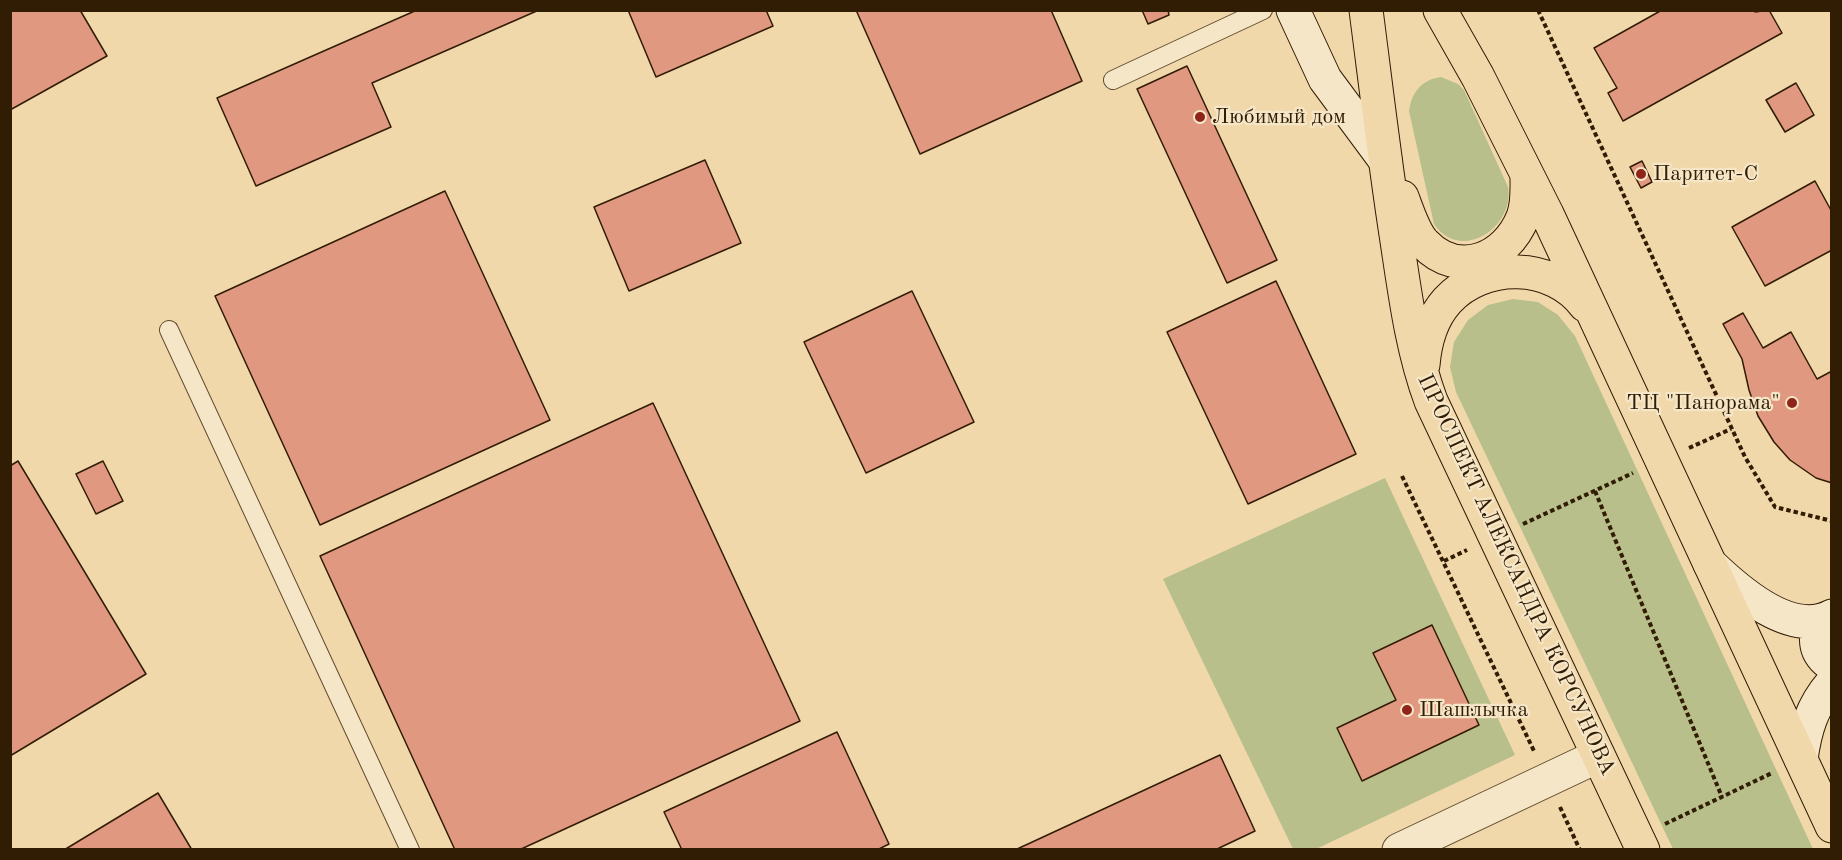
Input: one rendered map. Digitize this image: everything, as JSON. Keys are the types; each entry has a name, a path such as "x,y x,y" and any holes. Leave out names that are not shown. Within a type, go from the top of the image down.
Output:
{"main road":[{"name":"ПРОСПЕКТ АЛЕКСАНДРА КОРСУНОВА","path":"1366,10 1385,160 1406,298 1425,384 1640,843"},
{"path":"1446,12 1598,322 1832,826"},
{"path":"1385,160 1421,240 1433,252 1447,260 1460,263 1488,257 1502,249 1511,238 1524,214 1527,202 1527,176"},
{"path":"1425,384 1423,368 1428,332 1447,301 1476,280 1511,271 1547,276 1577,294 1598,322"}],"street":[{"path":"1293,10 1325,80 1385,160"},
{"path":"1710,564 1761,607 1803,621 1827,619"},
{"path":"1827,619 1816,635 1817,647 1821,656 1832,664"},
{"path":"1801,759 1809,719 1816,704 1832,683"},
{"path":"1400,849 1599,756"}],"lane":[{"path":"1113,80 1263,10"},
{"path":"169,330 410,849"}],"path":[{"path":"1538,10 1745,456 1775,507 1832,521"},
{"path":"1444,561 1731,429"},
{"path":"1402,476 1580,849"},
{"path":"1595,491 1722,797"},
{"path":"1640,843 1722,797 1801,759"}],"green space":[{"path":"1441,77 1458,84 1464,90 1508,187 1508,202 1503,216 1495,227 1471,240 1458,240 1445,235 1434,224 1409,111 1412,98 1419,88 1428,81"},
{"path":"1513,299 1538,302 1558,315 1575,336 1813,849 1673,849 1456,392 1450,367 1454,342 1468,320 1488,305"},
{"path":"1385,478 1515,755 1316,849 1293,849 1163,579"}],"building":[{"path":"10,10 80,10 107,56 10,110"},
{"path":"417,10 539,10 372,83 391,127 256,186 217,98"},
{"path":"628,10 766,10 773,26 656,77"},
{"path":"856,10 1051,10 1082,81 920,154"},
{"path":"1142,10 1168,10 1169,15 1148,24"},
{"path":"1662,10 1754,10 1755,12 1769,10 1782,33 1623,121 1608,93 1617,88 1594,48"},
{"path":"1187,66 1277,260 1227,283 1137,89"},
{"path":"1796,83 1814,115 1785,132 1766,100"},
{"path":"705,160 741,243 629,291 594,207"},
{"name":"Паритет-С","path":"1642,161 1652,182 1641,188 1630,167"},
{"path":"1815,181 1832,212 1832,250 1765,286 1732,227"},
{"path":"445,191 550,420 320,525 215,296"},
{"path":"1276,281 1356,454 1248,504 1167,332"},
{"path":"912,291 974,422 866,473 804,342"},
{"name":"ТЦ \"Панорама\"","path":"1743,313 1763,348 1791,332 1817,379 1832,371 1832,483 1816,478 1790,460 1774,442 1758,416 1742,359 1723,324"},
{"path":"653,403 800,721 519,850 455,850 320,556"},
{"path":"18,461 146,674 10,756 10,466"},
{"path":"103,461 123,501 96,514 76,474"},
{"path":"1432,625 1479,725 1362,781 1337,728 1396,700 1373,653"},
{"path":"837,732 889,844 877,850 682,850 664,812"},
{"path":"1220,755 1255,831 1215,850 1015,850"},
{"path":"158,793 192,850 64,850"}],"place":[{"name":"Любимый дом","path":"1200,117"},
{"name":"Паритет-С","path":"1641,174"},
{"name":"ТЦ \"Панорама\"","path":"1792,403"},
{"name":"Шашлычка","path":"1407,710"}]}
